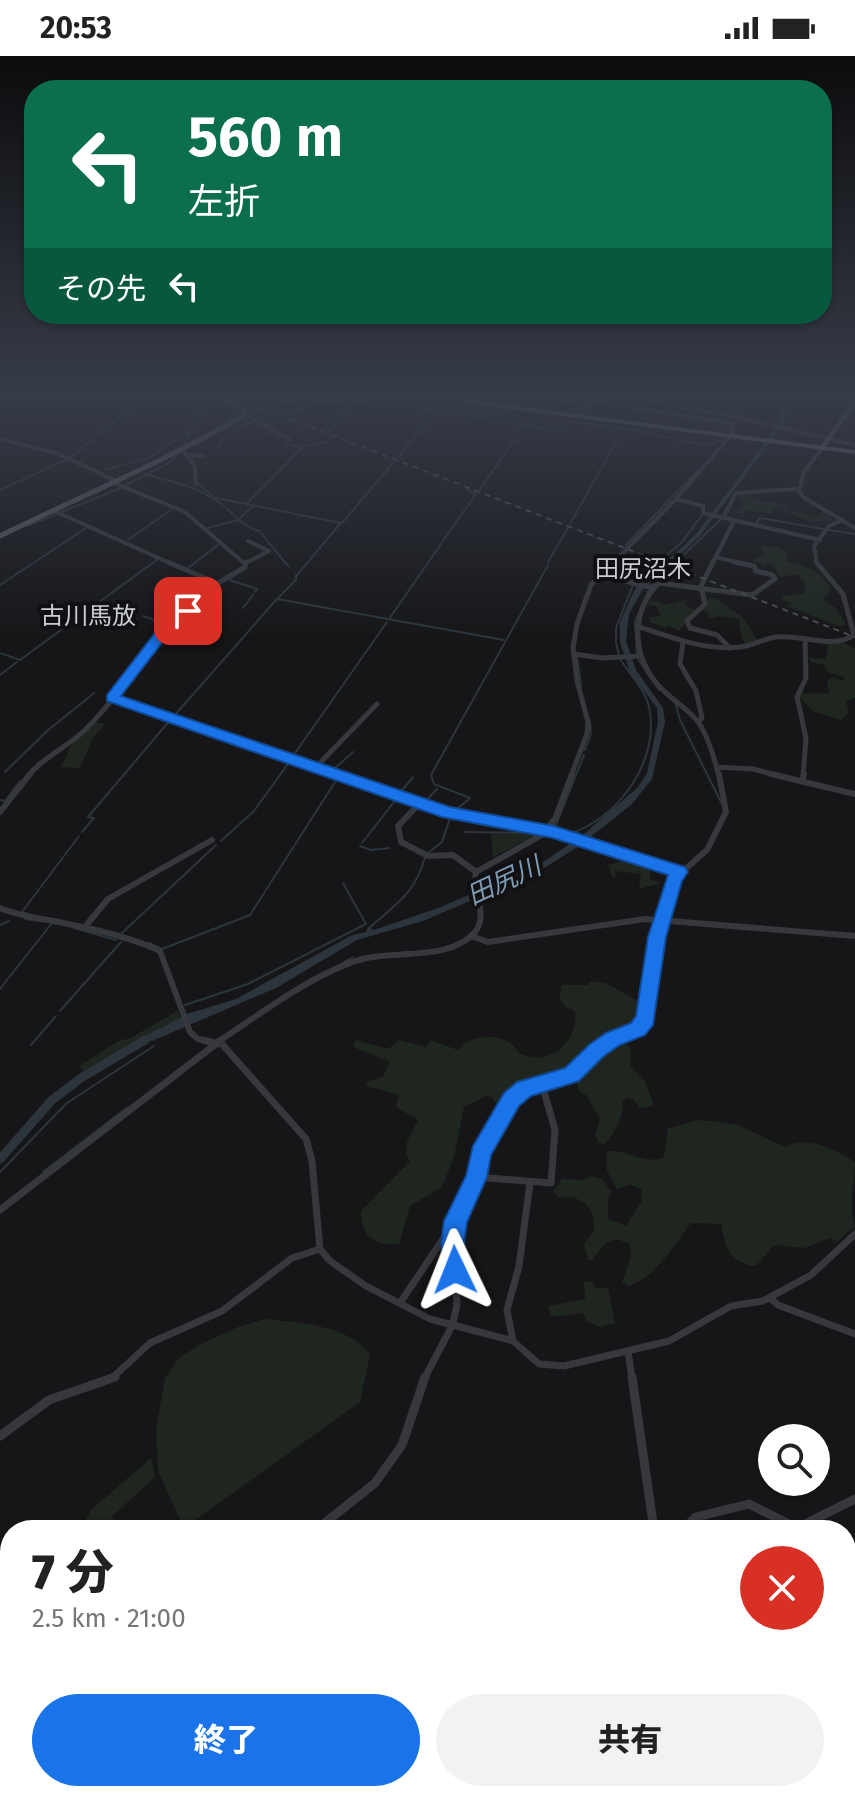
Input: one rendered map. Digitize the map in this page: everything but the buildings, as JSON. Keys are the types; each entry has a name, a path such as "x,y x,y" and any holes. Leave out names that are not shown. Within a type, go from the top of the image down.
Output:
{"main road":[{"path":"0,536 123,476"}],"street":[{"path":"106,476 185,512 246,563"},
{"path":"196,476 196,484"},
{"path":"420,803 401,822 397,832 406,847 426,855 453,855 476,872 547,831 555,819 588,729 574,654 582,610 591,585 695,476"},
{"path":"801,476 797,489 803,497 855,528"},
{"path":"720,517 736,493 797,489"},
{"path":"676,499 703,506 703,513 820,540"},
{"path":"52,510 218,584"},
{"path":"637,626 683,642 730,648 749,646 769,637 844,642 854,635 843,594 816,563 814,546 829,526 842,520"},
{"path":"730,648 717,635 688,625 687,621 705,604 701,586 734,521"},
{"path":"0,812 34,768 71,744 112,698 170,623 186,613 200,594 269,551 248,541"},
{"path":"328,1520 384,1472 402,1445 422,1382 452,1326 458,1298 454,1228 476,1177 481,1153 512,1100 524,1089 571,1075 597,1050 641,1026 648,1014 657,937 673,880 677,871 704,854 726,818 727,807 698,721 656,684 637,657 637,626 651,588 663,582 729,593 740,590 752,595 775,579 773,575 756,571 754,566 715,557"},
{"path":"599,574 651,588"},
{"path":"803,779 806,725 797,697 806,678 805,639"},
{"path":"683,642 679,653 683,674 696,690 702,718 698,721"},
{"path":"574,654 637,657"},
{"path":"112,698 451,814 547,831 677,871"},
{"path":"316,767 377,704"},
{"path":"716,767 737,766 803,779 855,794"},
{"path":"84,928 108,899 212,840"},
{"path":"0,1210 253,1019 349,963 438,948 471,936 482,918 474,884 476,872"},
{"path":"0,908 24,918 84,928 143,943 160,951 182,1014 194,1037 220,1044 306,1139 312,1161 320,1249 344,1272 430,1319 513,1341 539,1364 557,1366 669,1341 731,1306 770,1298 820,1269 855,1234"},
{"path":"471,936 488,942 631,920 855,936"},
{"path":"476,1177 548,1185 553,1179 555,1124 542,1084"},
{"path":"513,1341 507,1310 519,1266 530,1183"},
{"path":"400,1303 447,1233 454,1228"},
{"path":"0,1436 49,1400 113,1378 150,1343 222,1311 292,1258 320,1249"},
{"path":"770,1298 778,1305 855,1334"},
{"path":"628,1351 653,1520"},
{"path":"813,1520 855,1499"},
{"path":"693,1520 749,1504 781,1520"}],"shaded area":[{"path":"737,495 751,495 754,500 792,505 785,508 818,518 823,510 834,521 810,522 777,508 774,508 774,514 744,510 745,517 741,519 741,513 730,512 741,510 746,502"},
{"path":"760,547 778,547 787,553 787,561 807,567 824,578 831,590 823,599 837,609 846,625 838,626 787,606 792,604 783,600 783,596 805,593 805,583 797,574 780,577 773,565 767,563 766,566 754,561 753,558 766,556"},
{"path":"716,598 742,617 758,640 746,644 742,640 739,619 720,616 708,619 709,614 703,609 708,599"},
{"path":"652,600 665,605 685,600 686,605 696,611 679,631 669,625 665,628 650,622 649,617 661,616 656,606 645,604"},
{"path":"816,641 844,643 855,648 855,698 846,701 849,713 841,720 814,712 799,697 803,685 803,694 829,693 827,681 832,677 843,681 844,677 827,672 824,665 811,662 808,658 826,659 828,645"},
{"path":"96,722 105,724 92,740 80,768 61,767 72,744"},
{"path":"491,833 538,834 493,857"},
{"path":"629,859 650,866 650,879 661,883 639,889 641,874 615,871 616,877 612,877 608,865"},
{"path":"590,981 606,983 638,1001 637,1025 596,1044 569,1072 515,1086 505,1104 497,1105 492,1097 486,1096 464,1107 454,1157 442,1187 410,1206 399,1244 382,1243 370,1238 361,1211 410,1161 406,1145 418,1120 396,1107 399,1095 366,1086 368,1081 383,1077 390,1062 353,1047 356,1040 388,1049 399,1040 426,1047 430,1040 458,1050 474,1039 489,1037 510,1043 524,1055 544,1057 562,1048 573,1031 575,1011 559,999 562,985 588,985"},
{"path":"177,1011 181,1017 85,1074 79,1066 122,1039 127,1040"},
{"path":"619,1042 631,1047 630,1066 645,1081 654,1106 640,1108 633,1099 627,1098 623,1101 620,1119 612,1134 605,1144 599,1143 595,1136 600,1119 586,1095 579,1091 576,1081 606,1050"},
{"path":"699,1120 736,1124 785,1147 803,1142 822,1145 855,1162 852,1203 855,1226 837,1242 830,1238 804,1248 774,1245 756,1266 740,1262 730,1252 721,1224 691,1223 656,1268 629,1286 622,1282 631,1257 630,1244 617,1239 607,1242 592,1260 588,1260 584,1244 594,1230 593,1216 581,1201 560,1198 553,1192 562,1179 583,1180 591,1176 602,1179 612,1192 608,1198 608,1219 626,1226 642,1200 641,1189 630,1185 617,1189 607,1171 606,1151 649,1159 664,1157 668,1128"},
{"path":"584,1282 593,1282 595,1288 608,1288 615,1323 600,1327 586,1321 583,1313 552,1317 548,1306 585,1299"},
{"path":"265,1319 293,1322 336,1331 361,1344 370,1354 360,1402 195,1520 180,1520 158,1471 156,1429 165,1378 179,1358 238,1327"},
{"path":"151,1458 155,1477 111,1517 114,1520 86,1520 92,1509"}],"water":[{"path":"637,585 644,587 629,614 626,641 636,670 663,708 665,722 652,779 632,804 579,846 538,872 423,921 357,940 276,988 152,1041 150,1034 187,1014 236,999 352,935 366,932 368,927 374,930 441,907 542,863 584,834 638,787 647,773 658,722 657,708 630,672 620,642 620,622"}],"waterway":[{"path":"0,490 29,476"},
{"path":"126,485 142,476"},
{"path":"153,476 206,494 239,519"},
{"path":"247,503 274,476"},
{"path":"294,514 342,523 382,476"},
{"path":"480,489 489,476"},
{"path":"570,524 597,476"},
{"path":"626,545 692,476"},
{"name":"田尻川","path":"667,564 698,535 742,476"},
{"path":"198,484 214,497"},
{"path":"27,526 121,488"},
{"path":"442,542 476,494 467,490"},
{"path":"216,498 292,513"},
{"path":"239,519 252,507"},
{"path":"128,540 172,509"},
{"path":"636,581 682,542 702,515"},
{"path":"755,525 760,518 823,529"},
{"path":"208,528 239,519"},
{"path":"239,519 260,531"},
{"path":"652,585 721,519"},
{"path":"297,575 340,524"},
{"path":"0,585 86,528"},
{"path":"548,562 568,528"},
{"path":"829,530 855,534"},
{"path":"261,533 273,548"},
{"path":"389,619 441,544"},
{"path":"188,568 218,545"},
{"path":"274,549 289,567"},
{"path":"0,653 20,660 158,559"},
{"name":"田尻川","path":"639,590 669,562"},
{"path":"470,798 434,784 431,775 548,565"},
{"path":"296,575 296,580 277,599 504,640"},
{"path":"230,580 257,589 255,592"},
{"path":"616,628 633,585"},
{"path":"637,656 635,622 649,590"},
{"path":"243,608 253,595"},
{"path":"174,716 276,600"},
{"path":"111,695 166,624 143,616"},
{"path":"293,756 387,622"},
{"path":"616,629 616,641"},
{"path":"616,643 619,655"},
{"path":"577,657 581,686"},
{"path":"569,834 604,815 619,801 642,767 648,747 651,727 649,707 641,688 620,659"},
{"path":"638,659 659,690"},
{"path":"0,675 17,662"},
{"path":"5,772 47,731 94,693"},
{"path":"676,705 680,720 722,804"},
{"path":"82,832 94,818 88,817 171,719"},
{"path":"590,721 591,732"},
{"path":"585,750 591,734"},
{"path":"333,770 353,752"},
{"path":"556,825 584,755"},
{"path":"221,841 254,811 290,761"},
{"path":"399,794 413,777"},
{"path":"0,800 5,801 20,781"},
{"path":"149,943 162,949 250,915 335,782"},
{"path":"424,803 437,789"},
{"path":"362,843 397,798"},
{"path":"455,811 469,799"},
{"path":"429,852 442,842 451,815"},
{"path":"465,832 540,833"},
{"path":"25,913 22,912 79,836"},
{"path":"122,933 216,845"},
{"path":"360,846 371,850 389,848"},
{"path":"369,928 410,889 425,857"},
{"path":"185,1005 248,984 366,924 343,883"},
{"path":"659,917 661,910"},
{"path":"25,919 39,921"},
{"path":"0,925 9,921"},
{"path":"0,989 52,923"},
{"path":"74,928 116,940"},
{"path":"60,1011 121,942"},
{"path":"344,962 353,957"},
{"path":"31,1045 56,1016"},
{"name":"田尻川","path":"142,1042 158,1033"},
{"name":"田尻川","path":"0,1159 52,1100 81,1078 145,1040"},
{"path":"0,1172 67,1103 154,1046"},
{"path":"43,1172 128,1107"}],"railway":[{"path":"439,476 855,637"}],"district":[{"name":"田尻沼木","path":"643,569"},
{"name":"古川馬放","path":"88,616"}],"route":[{"path":"188,611 170,623 112,698 448,813 554,832 679,872 673,880 657,937 646,1019 638,1029 613,1039 597,1050 571,1075 524,1089 512,1100 481,1153 476,1177 456,1221 453,1243 455,1270"}]}
